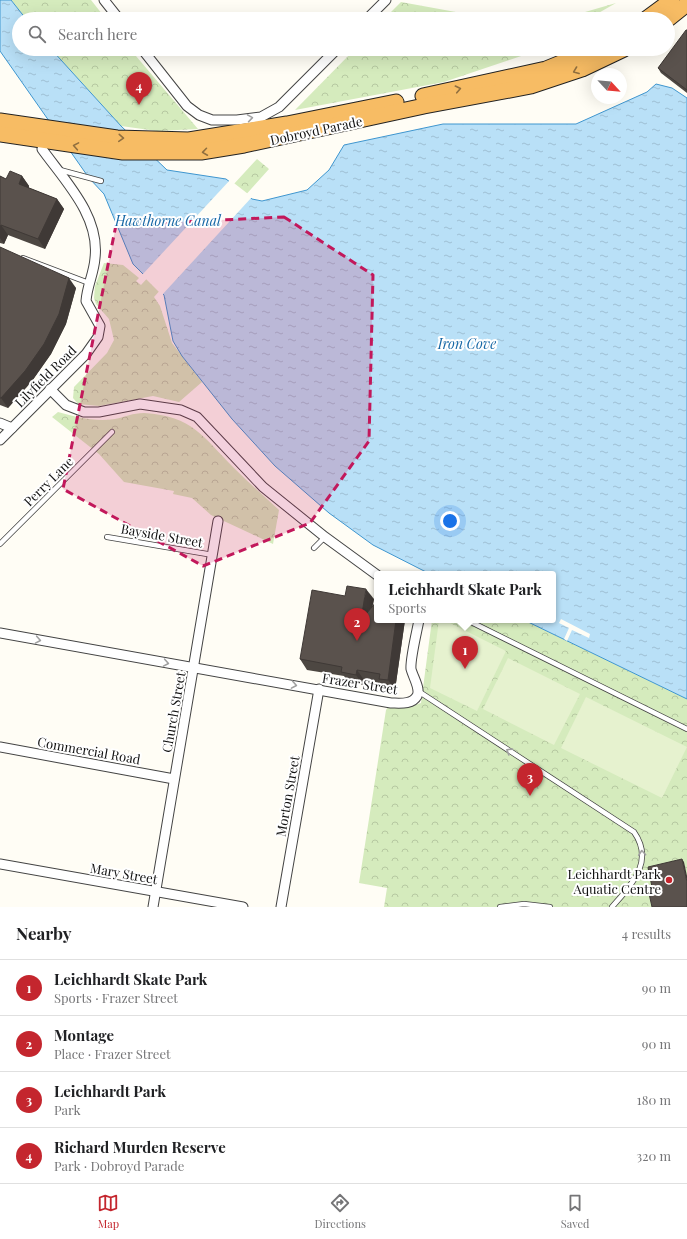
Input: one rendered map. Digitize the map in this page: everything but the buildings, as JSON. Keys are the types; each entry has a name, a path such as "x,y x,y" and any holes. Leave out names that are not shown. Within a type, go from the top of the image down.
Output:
{"highway":[{"path":"656,12 672,0"},
{"path":"675,14 687,4"},
{"name":"Dobroyd Parade","path":"7,122 117,138 188,140 287,124 506,79 553,66 578,56"},
{"name":"Dobroyd Parade","path":"0,134 123,152 201,152 244,145 424,106 531,86 582,69 609,56"}],"street":[{"path":"104,0 113,12"},
{"path":"374,12 386,0"},
{"name":"Dobroyd Parade","path":"148,56 187,106 199,115 212,120 237,120 261,117 279,107 330,56"},
{"path":"42,149 84,208 93,232 95,258 89,283"},
{"name":"Lilyfield Road","path":"0,440 93,346 98,337 100,326 86,301 89,283"},
{"path":"50,389 66,405 84,412 99,412 140,404 181,410 196,417 263,487 325,537 374,573"},
{"path":"0,423 12,428"},
{"name":"Church Street","path":"153,907 218,521"},
{"path":"418,623 411,668 418,691"},
{"name":"Frazer Street","path":"0,633 318,690 402,703 411,701 416,697 418,691"},
{"name":"Morton Street","path":"281,907 318,690"},
{"name":"Commercial Road","path":"0,747 174,779"},
{"name":"Mary Street","path":"0,864 243,907"}],"lane":[{"path":"58,170 101,181"},
{"path":"15,255 89,283"},
{"name":"Perry Lane","path":"0,544 112,432"},
{"name":"Bayside Street","path":"107,537 213,555"},
{"path":"314,548 325,537"},
{"path":"473,623 687,729"},
{"path":"418,691 634,832 641,844 641,867 635,880 612,907"},
{"path":"500,907 524,904 550,907"}],"highlighted area":[{"path":"284,217 373,275 369,441 310,523 203,566 63,489 88,372 116,225"}],"green space":[{"path":"11,0 91,0 100,12 20,12"},
{"path":"401,2 456,12 391,12"},
{"path":"616,3 600,12 585,12"},
{"path":"57,56 136,56 198,129 157,131 121,126"},
{"path":"348,56 521,56 444,82 295,110"},
{"path":"257,159 269,169 154,297 160,306 172,343 202,382 179,402 153,396 99,406 78,404 73,398 74,387 107,353 114,340 109,319 96,304 94,298 95,286 104,263 123,265 139,278 136,281 141,285"},
{"path":"58,412 100,420 115,419 140,413 161,415 174,418 196,430 279,510 273,544 211,515 192,498 173,494 174,491 124,482 99,454 52,417"},
{"path":"432,623 530,623 687,699 687,907 384,907 387,888 359,883 386,710 388,707 408,707 421,703"},
{"path":"439,623 450,623 506,651 477,711 430,688"},
{"path":"508,658 580,694 554,745 483,709"},
{"path":"586,697 687,747 662,798 561,748"}],"water":[{"name":"Iron Cove","path":"0,0 11,0 20,12 12,12 12,56 57,56 121,126 167,170 226,179 252,199 262,201 307,190 329,170 344,145 443,124 576,124 620,104 627,104 627,101 647,92 656,84 672,88 687,98 687,699 530,623 556,623 556,571 424,571 373,545 329,513 275,466 232,419 182,356 173,341 164,295 133,264 104,194 89,178 0,51"}],"pier":[{"path":"230,180 252,197 162,295 142,275"},
{"path":"561,619 590,634 589,638 572,630 567,641 564,639 569,628 559,623"}],"place":[{"name":"Richard Murden Reserve","path":"139,105"},
{"name":"Montage","path":"357,641"},
{"name":"Leichhardt Skate Park","path":"465,669"},
{"name":"Leichhardt Park","path":"530,796"},
{"name":"Leichhardt Park Aquatic Centre","path":"669,880"}],"water label":[{"name":"Hawthorne Canal","path":"168,220"}]}
